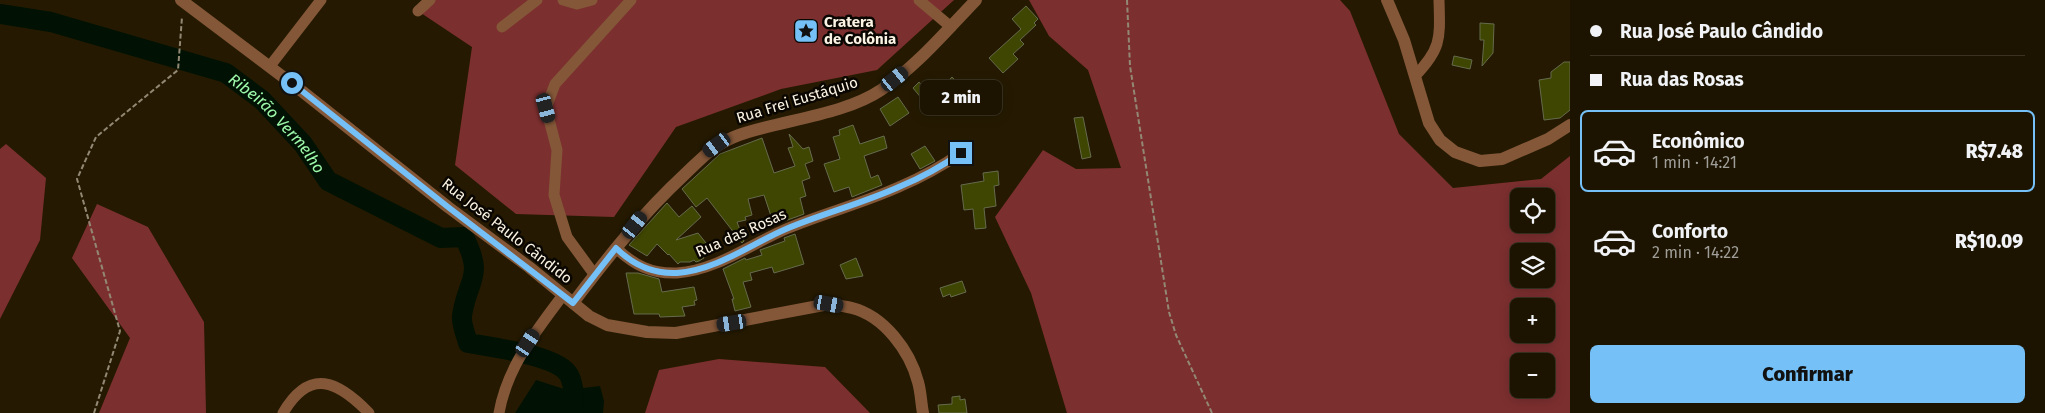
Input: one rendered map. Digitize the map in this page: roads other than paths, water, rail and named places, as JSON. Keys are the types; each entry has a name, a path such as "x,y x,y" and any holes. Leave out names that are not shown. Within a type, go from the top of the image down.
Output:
{"street":[{"path":"270,66 321,0"},
{"path":"418,11 430,0"},
{"path":"502,27 537,0"},
{"path":"563,0 577,4 592,0"},
{"path":"594,274 567,237 554,195 557,150 546,108 555,84 631,0"},
{"path":"919,0 951,27"},
{"name":"Rua Frei Eustáquio","path":"568,299 594,274 644,213 701,157 717,145 725,140 758,128 833,110 881,90 933,47 976,0"},
{"path":"1387,0 1404,40 1429,123 1440,140 1455,152 1480,161 1502,159 1548,139 1570,125"},
{"path":"1415,76 1435,53 1438,39 1439,0"},
{"name":"Rua José Paulo Cândido","path":"182,1 270,66 589,316 608,325 647,332 676,333 829,304 852,308 872,316 894,337 902,348 918,382 923,413"},
{"name":"Rua das Rosas","path":"616,248 631,263 659,272 676,273 703,268 786,229 900,187 931,172 961,153"},
{"path":"499,413 504,391 515,364 528,343 568,299"},
{"path":"283,413 295,394 306,387 320,384 336,386 350,394 369,413"}],"waterway":[{"name":"Ribeirão Vermelho","path":"0,14 51,22 226,73 262,100 303,144 328,181 441,238 464,237 470,251 474,270 462,316 468,343 523,353 552,362 562,368 569,375 572,384 574,398 573,413"}],"place":[{"name":"Cratera de Colônia","path":"806,31"}]}
